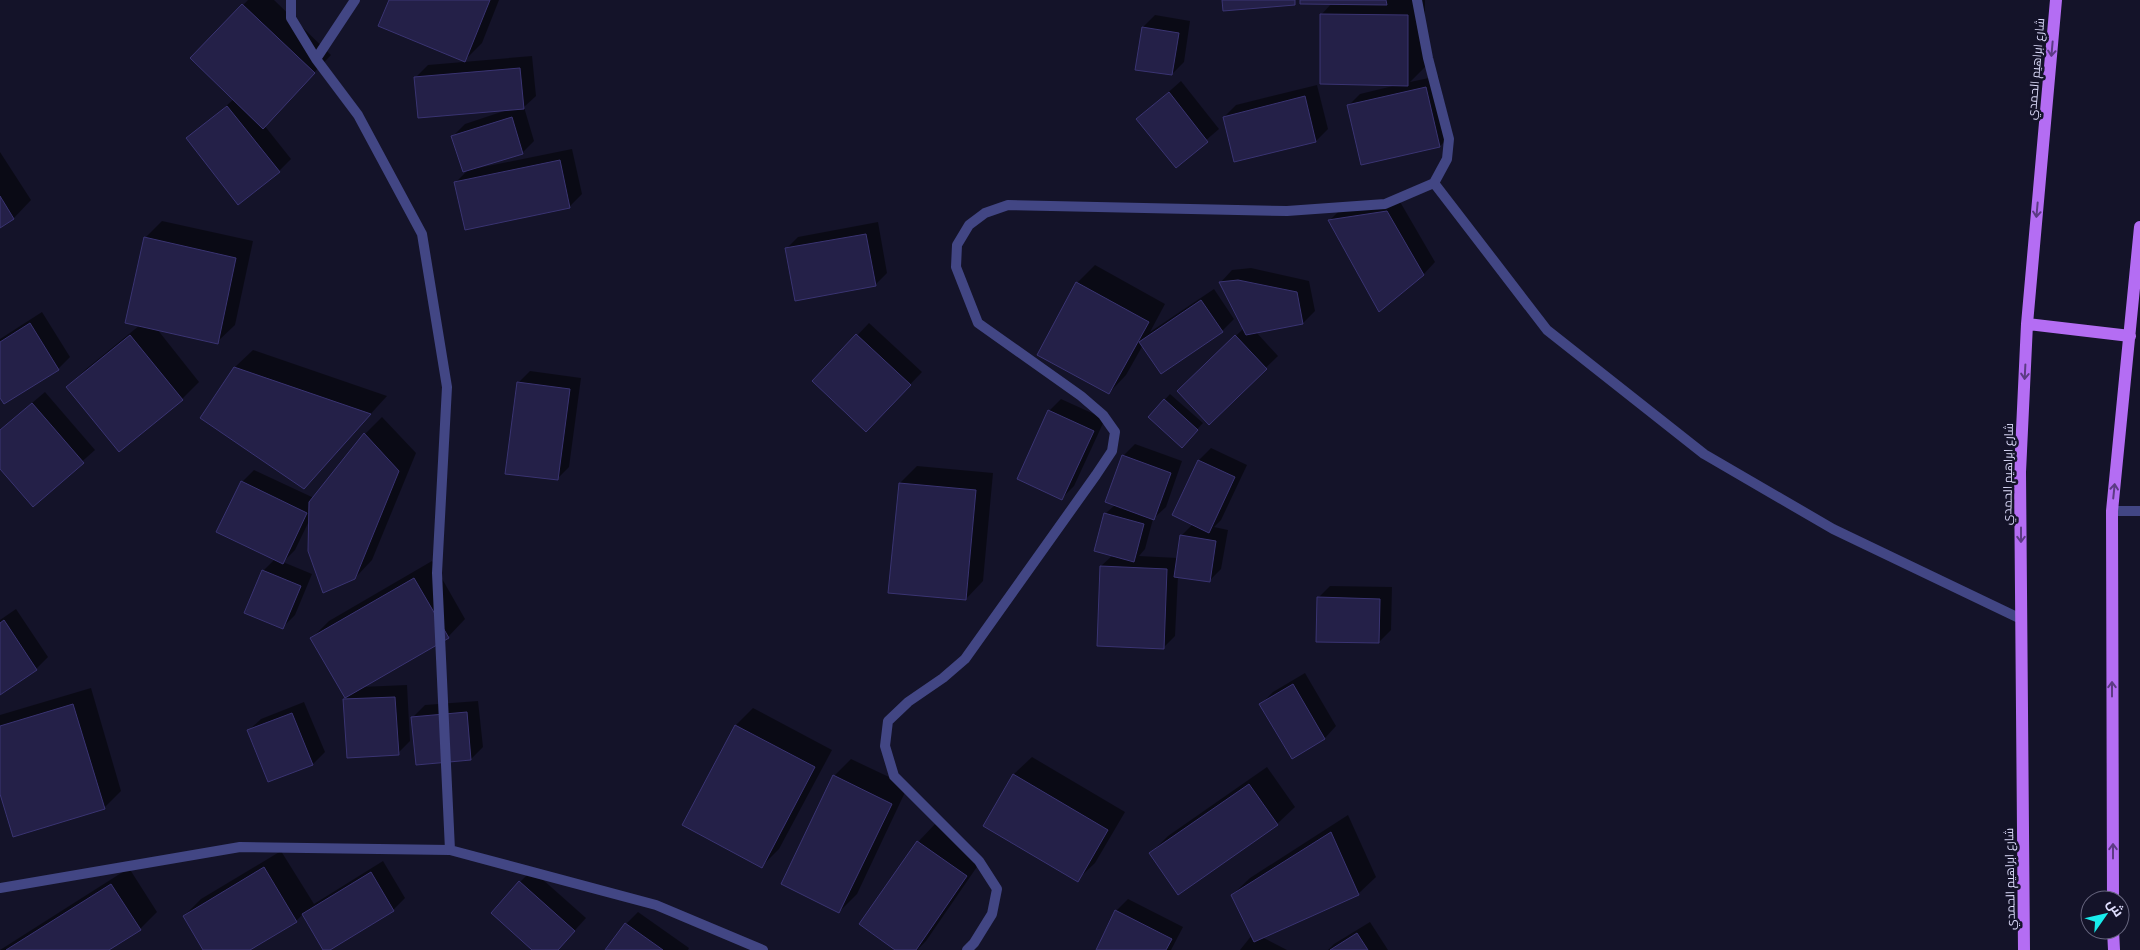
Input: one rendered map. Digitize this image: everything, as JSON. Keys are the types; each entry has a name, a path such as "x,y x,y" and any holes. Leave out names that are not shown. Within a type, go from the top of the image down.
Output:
{"main road":[{"name":"شارع ابراهيم الحمدي","path":"2024,950 2020,472 2027,324 2056,0"},
{"path":"2113,890 2112,510 2140,227"},
{"path":"2027,324 2130,336"}],"street":[{"path":"291,0 291,18 316,59 358,115 422,234 447,387 437,573 450,850"},
{"path":"316,59 355,0"},
{"path":"966,950 974,943 992,914 997,889 980,861 894,776 885,746 888,721 908,702 943,678 965,659 1112,451 1115,432 1103,415 1081,396 978,323 956,267 957,246 970,225 985,213 1008,205 1287,212 1385,204 1434,183 1448,159 1449,139 1428,58 1417,0"},
{"path":"1434,183 1547,330 1704,454 1833,529 2021,619"},
{"path":"2112,510 2140,511"},
{"path":"0,888 240,847 450,850 656,905 763,950"}],"building":[{"path":"389,0 490,0 465,62 378,26"},
{"path":"1222,0 1295,0 1295,5 1223,11"},
{"path":"1300,0 1386,0 1387,5 1300,4"},
{"path":"242,4 315,73 263,129 190,58"},
{"path":"1320,14 1408,15 1408,86 1320,84"},
{"path":"1142,27 1179,33 1172,75 1135,70"},
{"path":"520,68 524,109 418,118 414,77"},
{"path":"1426,87 1440,147 1361,165 1347,105"},
{"path":"1169,92 1208,142 1176,168 1136,119"},
{"path":"1305,96 1316,142 1234,162 1223,117"},
{"path":"227,106 280,172 238,205 186,138"},
{"path":"512,117 523,154 463,172 451,136"},
{"path":"560,160 570,208 465,230 454,182"},
{"path":"0,196 14,219 0,228"},
{"path":"1387,211 1424,275 1379,312 1328,220"},
{"path":"866,234 876,286 795,301 785,248"},
{"path":"144,237 236,258 218,344 125,323"},
{"path":"1238,280 1297,292 1303,324 1246,335 1219,282"},
{"path":"1076,282 1149,322 1109,394 1037,355"},
{"path":"1201,300 1223,332 1161,374 1139,342"},
{"path":"30,323 59,370 4,404 0,398 0,342"},
{"path":"856,334 911,385 866,432 812,381"},
{"path":"130,335 183,400 119,452 66,387"},
{"path":"1235,335 1267,369 1209,425 1177,391"},
{"path":"234,367 371,414 304,489 200,418"},
{"path":"517,382 570,389 558,480 505,474"},
{"path":"1164,399 1198,430 1182,448 1148,417"},
{"path":"32,403 84,463 33,507 0,469 0,430"},
{"path":"1048,410 1094,431 1062,500 1017,479"},
{"path":"364,433 399,471 355,579 323,593 308,551 309,502"},
{"path":"1122,455 1171,473 1154,520 1105,502"},
{"path":"1198,460 1235,477 1209,533 1172,515"},
{"path":"241,481 307,513 283,564 216,532"},
{"path":"899,483 976,490 966,600 888,593"},
{"path":"1104,513 1144,524 1134,562 1094,551"},
{"path":"1180,535 1216,541 1210,582 1174,577"},
{"path":"1100,566 1167,569 1164,649 1097,646"},
{"path":"262,570 301,586 283,629 244,613"},
{"path":"414,578 449,638 345,698 310,638"},
{"path":"1317,597 1380,599 1379,643 1316,642"},
{"path":"4,620 37,670 0,695 0,623"},
{"path":"1293,684 1325,739 1292,759 1259,704"},
{"path":"395,697 399,755 347,758 343,699"},
{"path":"73,704 105,809 13,837 0,794 0,726"},
{"path":"467,712 471,760 416,765 411,717"},
{"path":"292,713 313,765 268,782 247,730"},
{"path":"735,725 815,767 762,868 682,825"},
{"path":"1013,774 1108,830 1078,882 983,826"},
{"path":"833,775 892,804 839,913 781,884"},
{"path":"1249,784 1278,825 1178,895 1149,853"},
{"path":"1331,832 1359,895 1254,942 1231,895"},
{"path":"917,841 967,876 916,950 895,950 859,924"},
{"path":"264,867 297,922 250,950 203,950 183,916"},
{"path":"371,872 394,911 330,950 323,950 302,914"},
{"path":"519,881 575,931 558,950 532,950 491,913"},
{"path":"111,884 141,930 109,950 6,950"},
{"path":"1115,910 1172,939 1166,950 1096,950"},
{"path":"625,923 663,950 605,950"},
{"path":"1357,933 1368,950 1330,950"}]}
